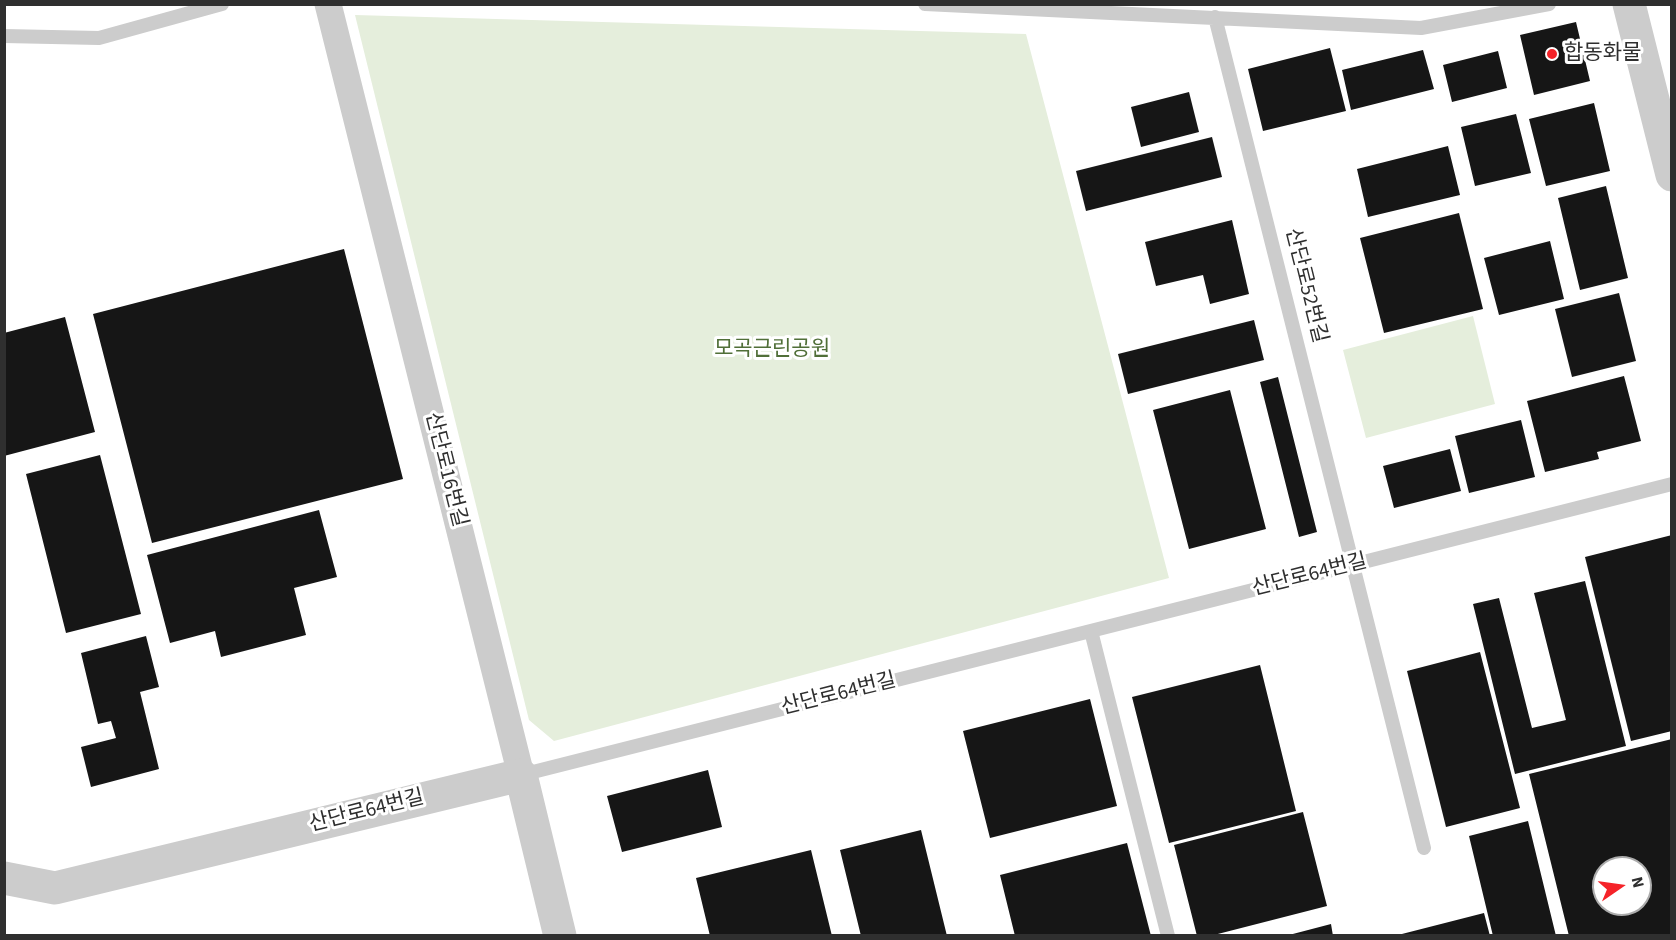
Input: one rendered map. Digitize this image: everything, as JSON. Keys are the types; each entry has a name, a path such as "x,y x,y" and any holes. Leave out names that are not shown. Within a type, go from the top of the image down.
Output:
{"street":[{"name":"산단로16번길","path":"328,4 560,936"},
{"path":"1629,4 1671,174"},
{"name":"산단로64번길","path":"4,878 55,888 521,775"}],"lane":[{"path":"4,36 99,38 222,4"},
{"path":"925,4 1421,28 1549,4"},
{"name":"산단로52번길","path":"1215,17 1424,848"},
{"name":"산단로64번길","path":"521,775 1671,484"},
{"path":"1091,631 1168,936"}],"green space":[{"name":"모곡근린공원","path":"355,15 1026,34 1169,578 554,741 529,720"},
{"path":"1473,316 1495,404 1366,438 1343,350"}],"building":[{"path":"1576,22 1590,81 1534,95 1520,35"},
{"path":"1330,48 1346,111 1263,131 1248,69"},
{"path":"1423,50 1434,89 1351,110 1342,70"},
{"path":"1498,51 1507,88 1452,102 1443,65"},
{"path":"1189,92 1199,132 1141,147 1131,107"},
{"path":"1594,103 1610,171 1546,186 1529,119"},
{"path":"1516,114 1531,173 1475,186 1461,127"},
{"path":"1212,137 1222,177 1086,211 1076,171"},
{"path":"1448,146 1460,195 1368,217 1357,169"},
{"path":"1606,186 1628,278 1580,290 1558,198"},
{"path":"1459,213 1483,309 1384,333 1360,238"},
{"path":"1232,220 1249,294 1210,304 1203,275 1156,286 1145,242"},
{"path":"1550,241 1564,299 1499,315 1484,258"},
{"path":"344,249 403,479 152,543 93,314"},
{"path":"1619,293 1636,361 1572,377 1555,309"},
{"path":"65,317 95,432 4,456 4,333"},
{"path":"1254,320 1264,360 1128,394 1118,354"},
{"path":"1624,376 1641,441 1597,452 1599,459 1545,472 1527,401"},
{"path":"1278,377 1317,532 1299,537 1260,382"},
{"path":"1230,390 1266,529 1189,549 1153,410"},
{"path":"1521,420 1535,477 1469,493 1455,436"},
{"path":"1450,449 1461,491 1394,508 1383,466"},
{"path":"100,455 141,614 66,633 26,474"},
{"path":"319,510 337,577 294,588 306,635 221,657 215,631 170,643 147,555"},
{"path":"1672,535 1672,731 1631,741 1585,557"},
{"path":"1585,581 1626,746 1515,774 1473,604 1499,598 1532,728 1566,720 1534,593"},
{"path":"146,636 159,687 140,692 159,769 91,787 81,747 116,738 111,721 98,724 81,653"},
{"path":"1480,652 1520,808 1446,827 1407,671"},
{"path":"1260,665 1296,811 1169,843 1132,697"},
{"path":"1090,699 1117,806 990,838 963,731"},
{"path":"1672,739 1672,936 1569,936 1529,774"},
{"path":"708,770 722,827 622,852 607,796"},
{"path":"1303,812 1327,906 1210,936 1197,936 1174,845"},
{"path":"1528,821 1556,936 1493,936 1469,836"},
{"path":"921,830 947,936 861,936 840,850"},
{"path":"1127,843 1151,936 1015,936 1000,875"},
{"path":"811,850 832,936 710,936 696,878"},
{"path":"1484,913 1490,936 1398,936 1398,935"},
{"path":"1331,924 1333,936 1289,936 1289,935"}],"place":[{"name":"합동화물","path":"1552,54"}]}
